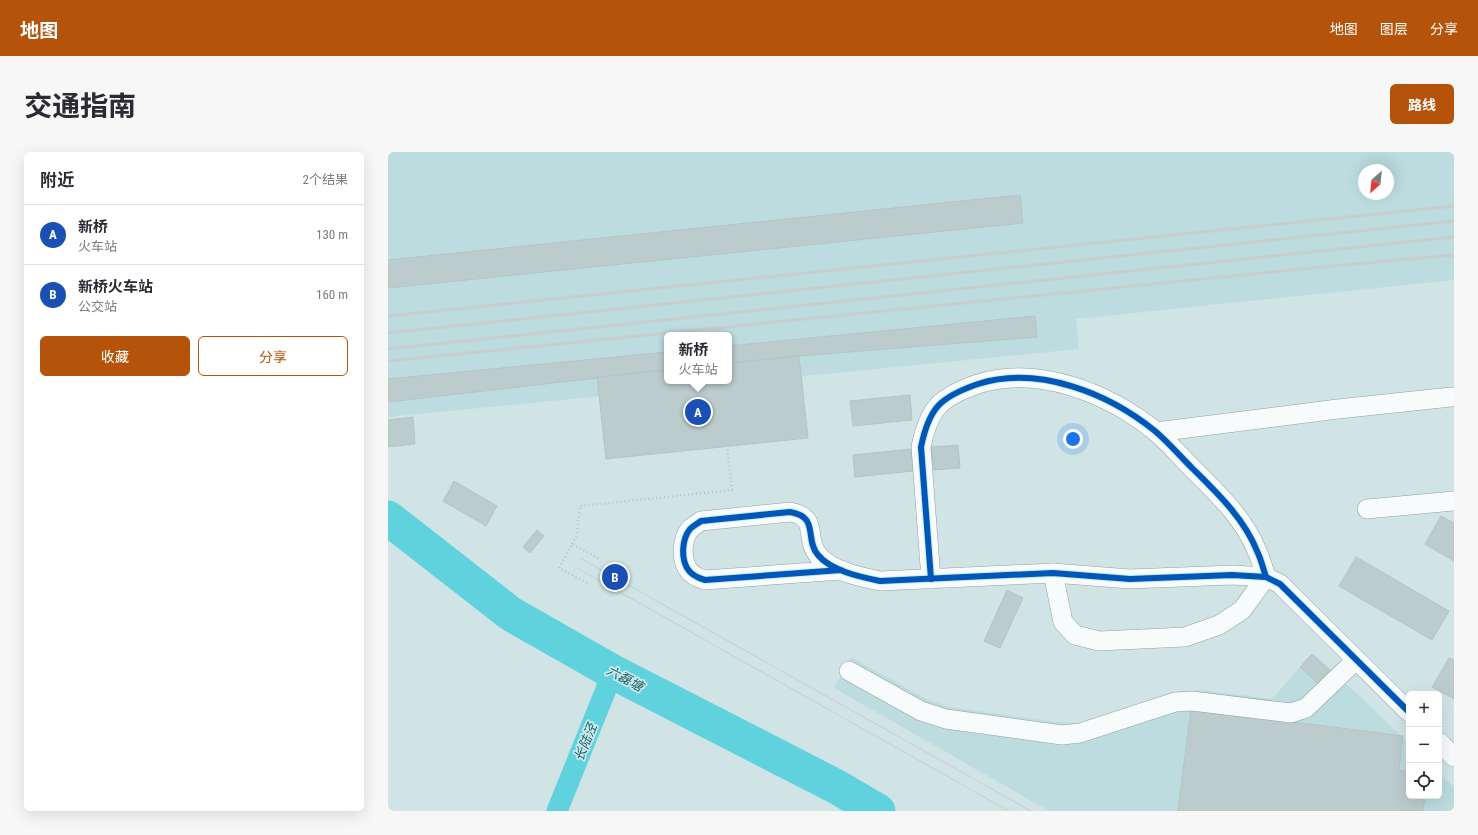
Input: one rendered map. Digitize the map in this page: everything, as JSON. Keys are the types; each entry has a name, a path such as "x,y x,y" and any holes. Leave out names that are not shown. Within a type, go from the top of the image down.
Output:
{"street":[{"path":"931,579 921,447 925,427 934,411 947,397 965,388 988,381 1013,378 1043,380 1090,394 1114,404 1156,432 1215,492 1244,526 1257,550 1266,576"},
{"path":"1156,432 1338,409 1451,397"},
{"path":"1367,509 1454,501"},
{"path":"841,570 705,580 695,576 687,568 684,560 683,547 685,538 691,528 701,522 790,512 798,513 808,522 813,547 824,561 859,577 880,581 1053,573 1130,580 1232,575 1266,576 1280,584 1406,709"},
{"path":"1053,573 1063,622 1076,635 1099,641 1185,637 1219,626 1242,610 1266,576"},
{"path":"849,671 921,711 946,719 1062,735 1080,733 1175,702 1192,701 1291,713 1306,708 1356,660"},
{"path":"1442,745 1454,757"}],"path":[{"path":"587,582 560,568 577,534 580,506 732,490 727,446"},
{"path":"572,544 600,559"}],"shaded area":[{"path":"388,152 1454,152 1454,280 1076,319 1079,349 732,383 732,332 664,332 664,384 723,384 388,417"},
{"path":"1312,654 1364,700 1406,741 1406,799 1442,799 1442,776 1454,787 1454,811 1049,811 834,688 851,657 926,699 949,707 1056,722 1082,723 1175,692 1199,690 1272,699"}],"building":[{"path":"1020,195 1023,223 388,288 388,260"},
{"path":"1035,316 1037,337 732,363 732,346"},
{"path":"664,352 664,370 388,402 388,379"},
{"path":"799,356 808,438 606,459 597,377 664,370 664,384 732,384 732,363"},
{"path":"910,395 912,420 853,426 850,401"},
{"path":"413,417 415,444 388,447 388,420"},
{"path":"958,445 960,468 934,470 931,447"},
{"path":"911,449 913,471 855,477 853,455"},
{"path":"454,481 497,506 486,526 443,501"},
{"path":"1441,516 1454,523 1454,561 1425,544"},
{"path":"537,530 544,536 530,553 523,547"},
{"path":"1356,557 1449,611 1432,640 1339,586"},
{"path":"1007,590 1023,598 1000,648 984,641"},
{"path":"1312,654 1331,671 1318,684 1300,667"},
{"path":"1449,658 1454,660 1454,699 1442,692 1442,691 1432,687"},
{"path":"1191,709 1403,736 1399,770 1406,771 1406,799 1425,799 1423,811 1178,811"}],"waterway":[{"name":"六磊塘","path":"388,518 511,614 613,672 837,787 878,811"},
{"name":"长陆泾","path":"557,811 613,672"}],"tram line":[{"path":"582,559 1031,811"},
{"path":"577,568 1009,811"}],"railway":[{"path":"388,316 1454,206"},
{"path":"388,333 1454,221"},
{"path":"388,349 1454,237"},
{"path":"676,332 1454,255"},
{"path":"388,361 664,333"}],"cycle path":[{"path":"931,579 921,447 928,423 938,406 945,399 954,394 978,384 1001,379 1024,378 1071,386 1094,394 1136,417 1155,431 1229,506 1245,527 1260,557 1266,577"},
{"path":"790,512 805,519 810,529 814,549 818,555 830,565 841,570 705,580 695,576 687,568 683,548 687,533 701,521 790,512"},
{"path":"841,570 864,578 880,581 1053,573 1130,579 1232,575 1266,577 1280,584 1406,709"}],"place":[{"name":"新桥","path":"698,412"},
{"name":"新桥火车站","path":"615,577"}]}
